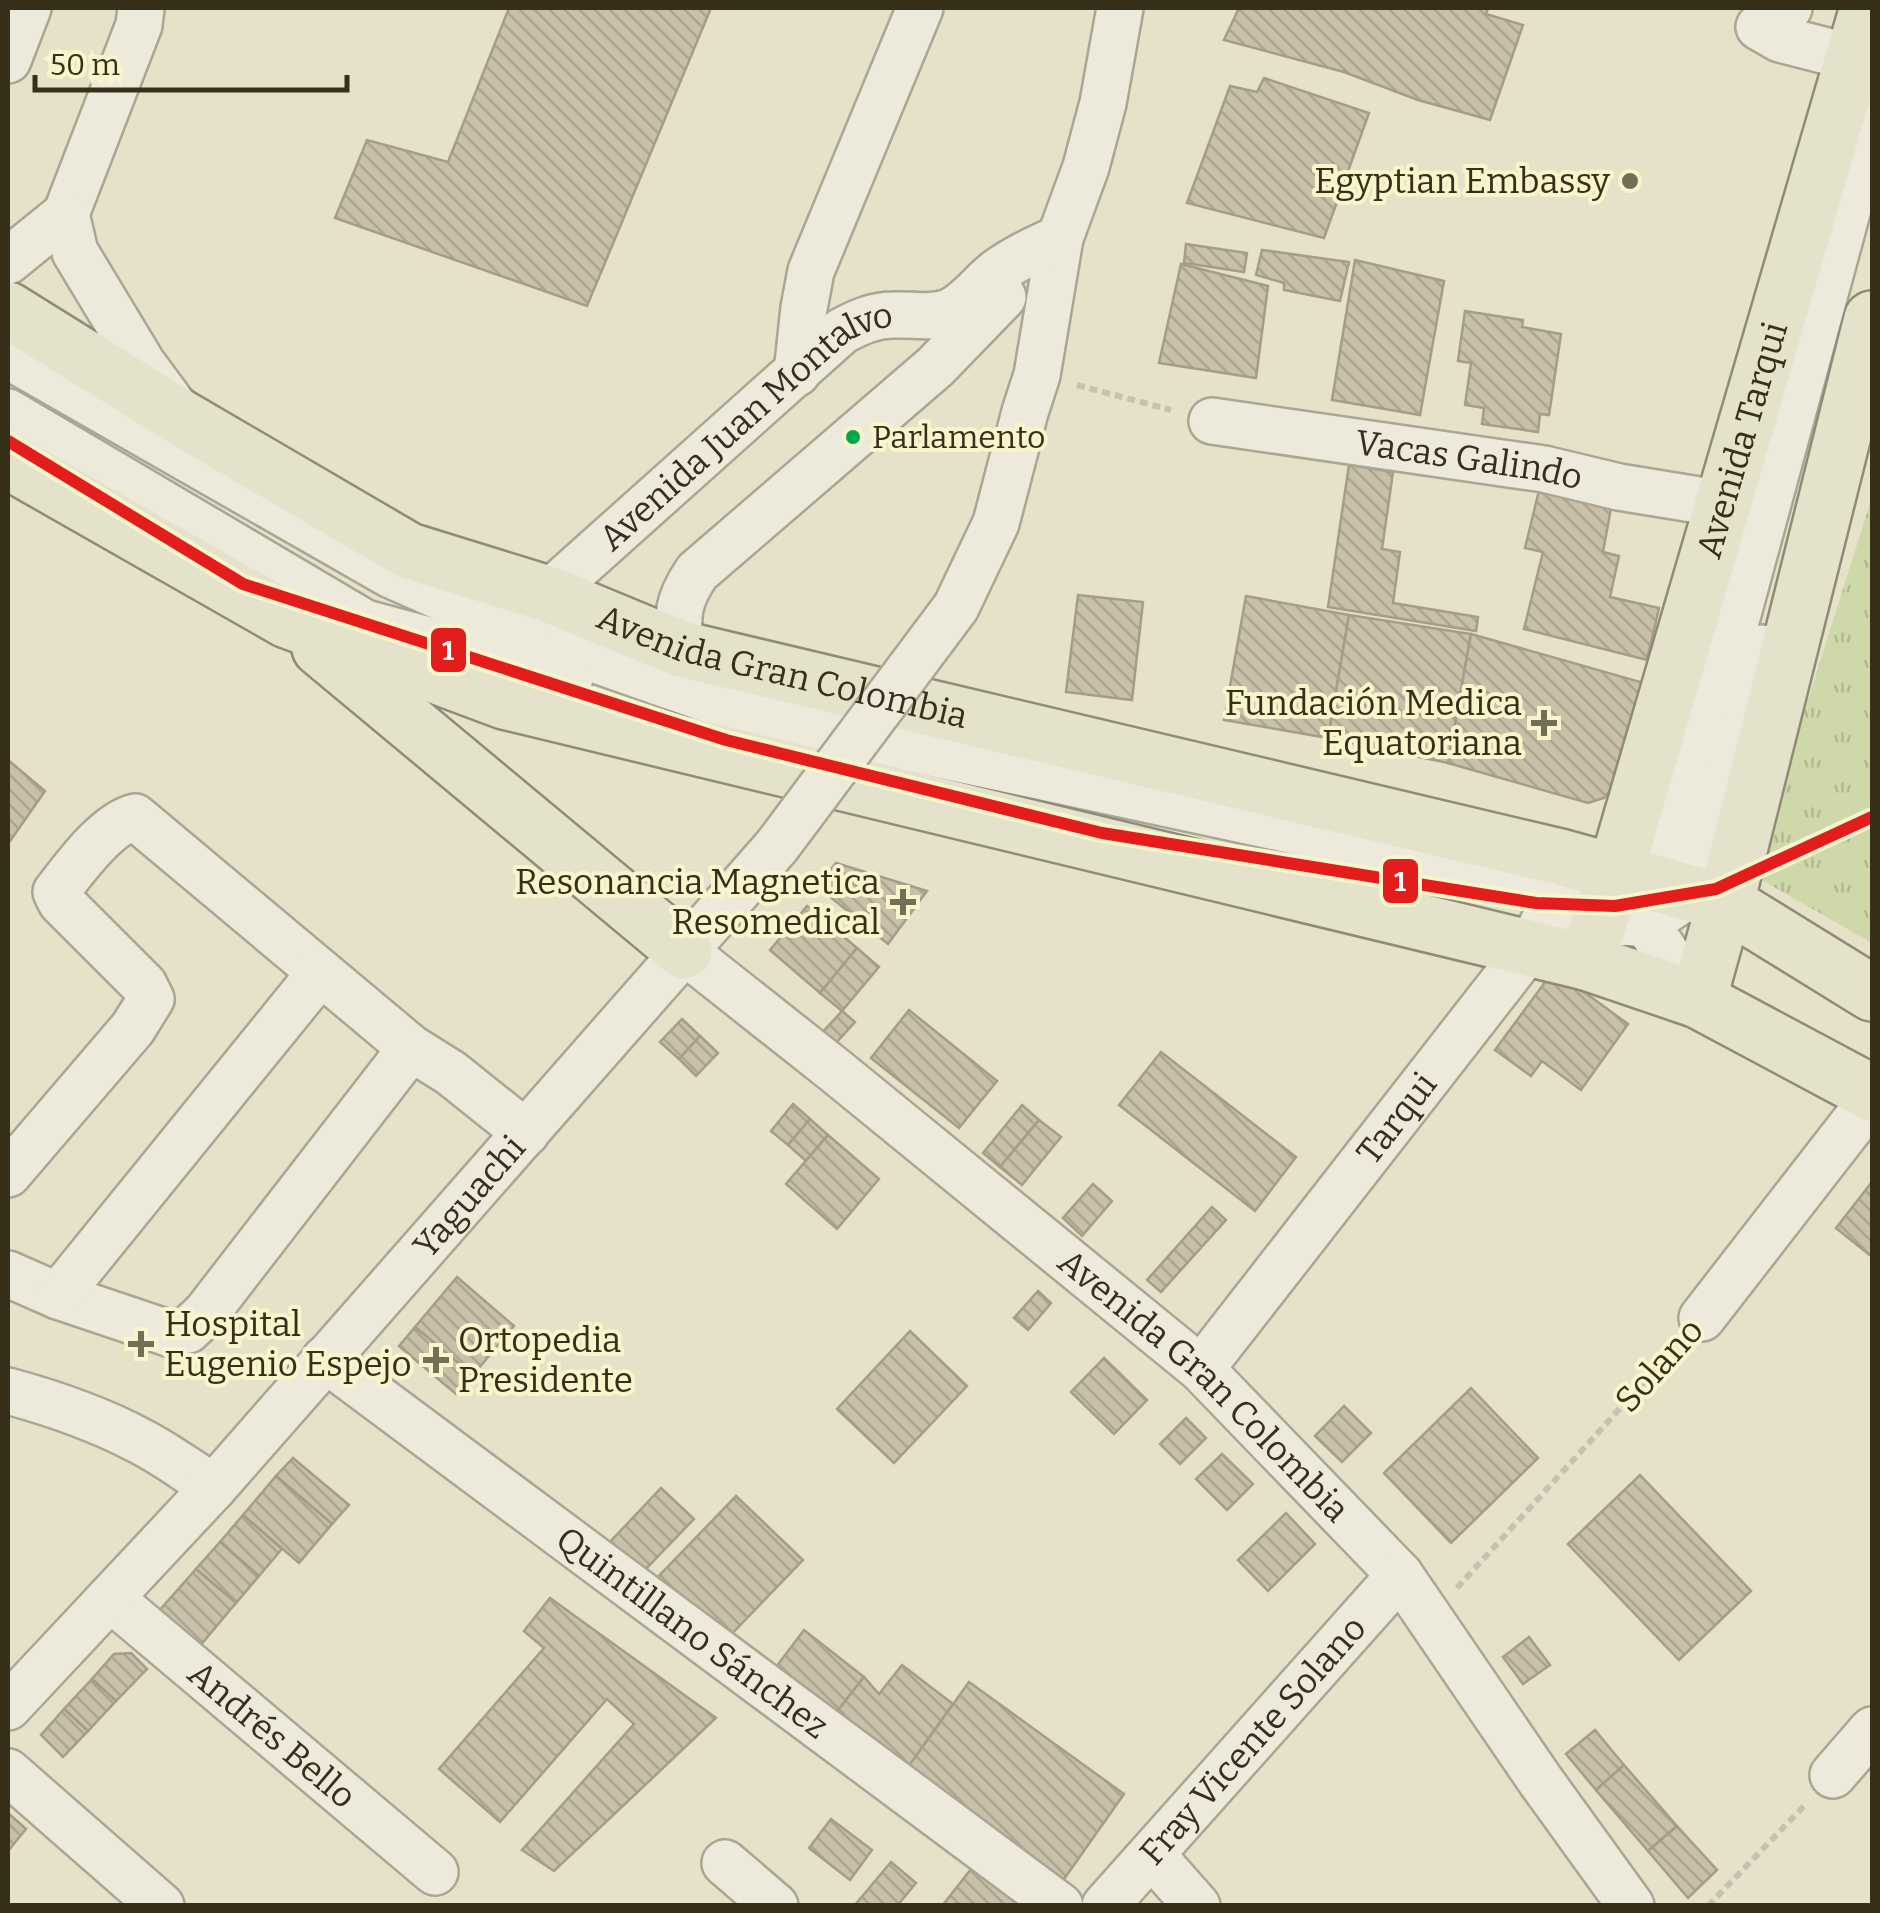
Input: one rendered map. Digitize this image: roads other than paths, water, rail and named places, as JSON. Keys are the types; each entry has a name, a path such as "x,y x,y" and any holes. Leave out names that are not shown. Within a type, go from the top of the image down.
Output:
{"main road":[{"name":"Avenida Tarqui","path":"1698,1000 1641,907 1723,504 1861,33"},
{"name":"Avenida Gran Colombia","path":"8,310 183,419 409,550 525,649 681,649 1538,898 1641,907"},
{"name":"Avenida Tarqui","path":"1641,907 1872,319"},
{"name":"Avenida Gran Colombia","path":"8,461 287,620 525,649 1538,898 1641,907"},
{"path":"287,620 684,951"},
{"path":"1641,907 1872,993"},
{"path":"1641,907 1698,1000 1872,1096"}],"street":[{"path":"8,60 28,8"},
{"path":"8,261 66,214 139,26 140,8"},
{"path":"797,374 811,270 920,8"},
{"name":"Avenida Juan Montalvo","path":"684,951 777,846 956,607 996,523 1037,375 1060,238 1104,103 1120,8"},
{"path":"1759,14 1780,39 1861,33"},
{"path":"1641,907 1673,852 1872,120"},
{"path":"66,214 75,252 142,362 183,419"},
{"path":"1641,907 1706,859 1872,232"},
{"name":"Avenida Juan Montalvo","path":"525,649 842,331 866,318 950,312 995,273 1060,238"},
{"name":"Avenida Juan Montalvo","path":"681,649 679,607 698,572 944,358 1060,238"},
{"path":"8,356 525,649"},
{"path":"8,412 365,623 458,650 525,649"},
{"name":"Vacas Galindo","path":"1212,421 1544,469 1619,487 1723,504"},
{"path":"8,1174 152,1000 144,984 61,902 56,892 104,836 124,820 135,817 412,1048 452,1073 526,1133"},
{"name":"Tarqui","path":"1201,1369 1538,898"},
{"path":"1641,907 1698,1000"},
{"name":"Yaguachi","path":"8,1707 214,1487 684,951"},
{"name":"Avenida Gran Colombia","path":"684,951 1201,1369 1400,1575 1631,1906"},
{"path":"58,1296 320,973"},
{"path":"8,1274 58,1296 168,1333 188,1330 206,1313 412,1048"},
{"name":"Solano","path":"1702,1318 1872,1096"},
{"name":"Quintillano Sánchez","path":"326,1359 1060,1906"},
{"path":"8,1391 143,1442 214,1487"},
{"name":"Fray Vicente Solano","path":"1104,1906 1400,1575"},
{"name":"Andrés Bello","path":"110,1598 434,1872"},
{"path":"1833,1776 1872,1730"},
{"path":"8,1772 161,1906"},
{"path":"1152,1855 1197,1906"},
{"path":"725,1863 775,1906"}],"place":[{"name":"Egyptian Embassy","path":"1630,181"},
{"name":"Parlamento","path":"853,437"},
{"name":"Fundación Medica Equatoriana","path":"1544,723"},
{"name":"Resonancia Magnetica Resomedical","path":"903,902"},
{"name":"Hospital Eugenio Espejo","path":"141,1344"},
{"name":"Ortopedia Presidente","path":"436,1360"}]}
